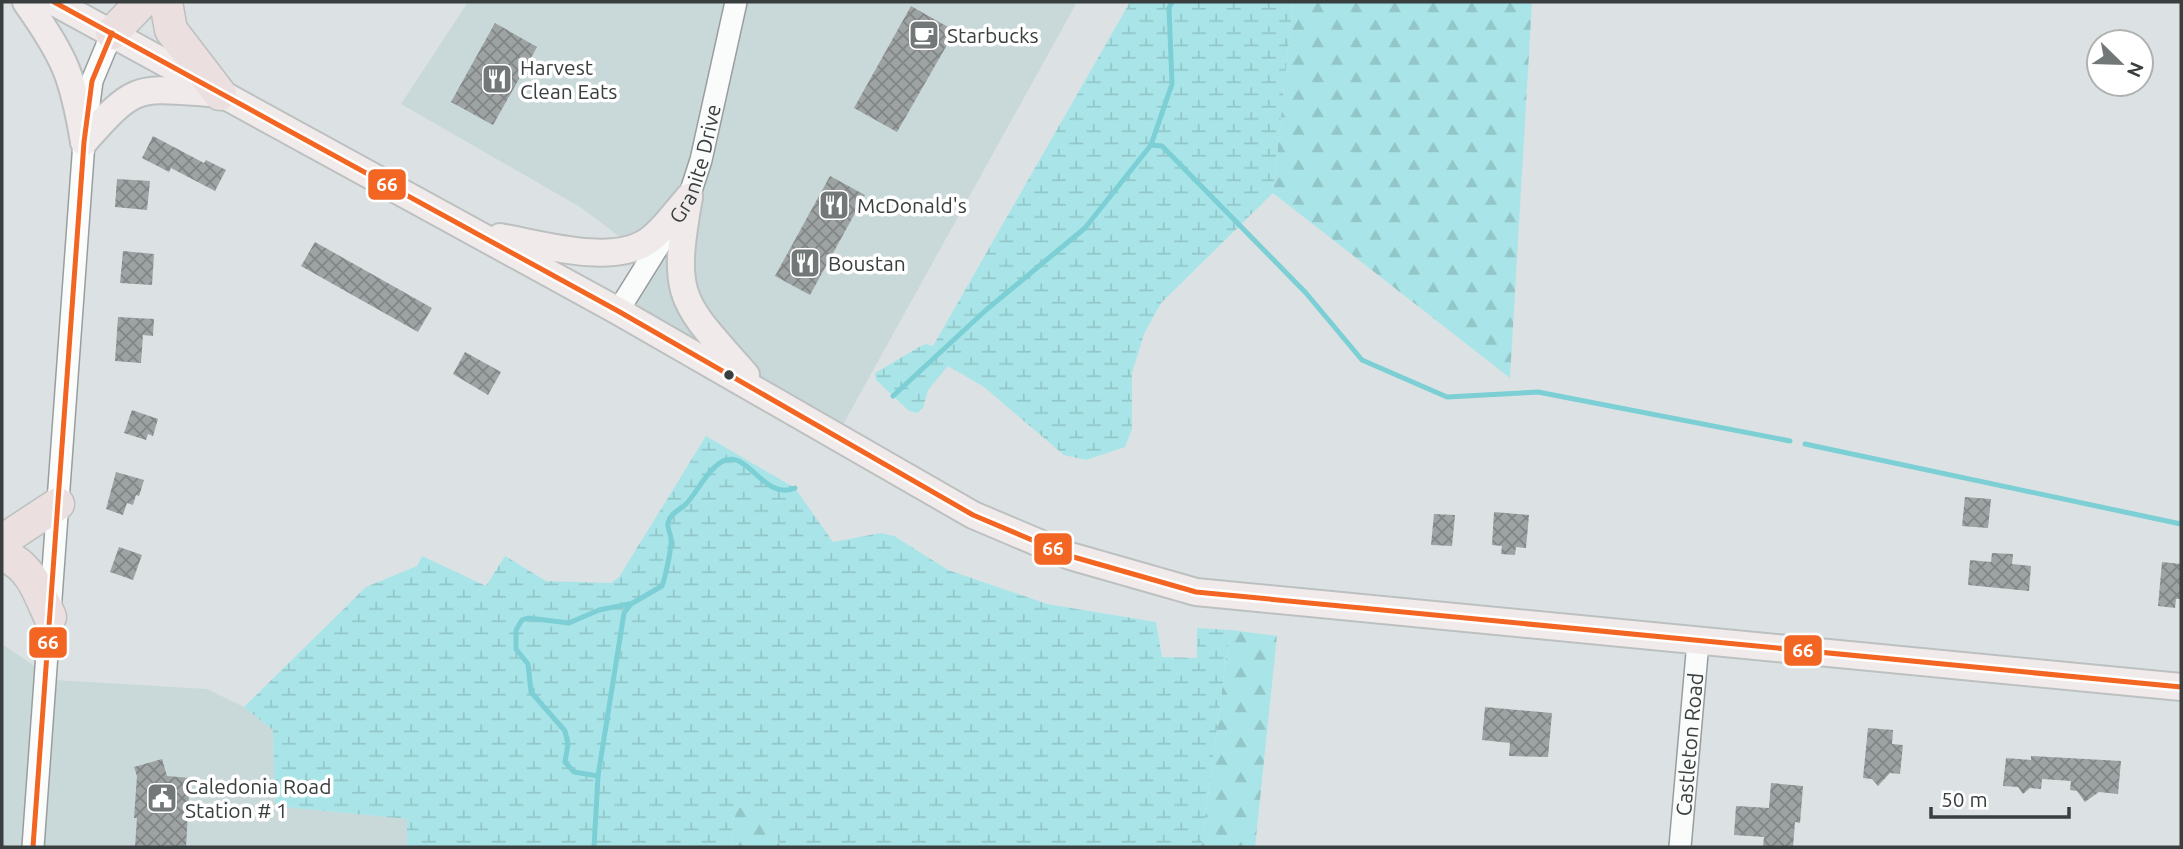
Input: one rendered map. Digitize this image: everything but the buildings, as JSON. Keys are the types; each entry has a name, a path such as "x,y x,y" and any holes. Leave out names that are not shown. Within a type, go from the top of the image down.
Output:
{"highway":[{"path":"112,33 127,2"},
{"path":"112,33 142,2"},
{"path":"166,2 171,30 220,94"},
{"path":"2,541 58,504"},
{"path":"2,555 10,557 34,578 50,617"}],"main road":[{"path":"26,2 66,64 75,87 85,142"},
{"path":"54,2 759,389 973,515 1070,556 1196,592 2181,687"},
{"path":"85,142 117,105 132,94 153,89 220,94"},
{"path":"477,233 569,250 616,251 635,248 650,240 689,197"},
{"path":"689,197 680,247 680,277 684,295 695,317 759,389"}],"street":[{"name":"Granite Drive","path":"618,311 689,197 701,160 736,2"},
{"path":"33,847 85,142 92,81 112,33"},
{"name":"Castleton Road","path":"1680,847 1698,642"}],"shaded area":[{"path":"468,2 1077,2 840,430 616,301 643,254 580,207 401,104"},
{"path":"2,644 55,680 207,689 244,707 273,730 275,806 407,819 407,847 2,847"}],"green space":[{"path":"1130,2 1293,2 1273,193 1161,303 1144,334 1132,373 1132,429 1125,447 1086,460 1064,455 984,387 948,366 928,390 923,408 917,413 909,411 876,380 875,373 919,347 926,344 933,346"},
{"path":"1293,2 1532,2 1510,378 1273,193"},
{"path":"706,436 795,488 833,542 881,533 894,536 948,570 1047,604 1156,622 1162,657 1197,658 1197,628 1230,630 1201,847 781,847 768,822 747,804 738,808 733,820 731,847 407,847 407,819 275,806 273,730 244,707 366,587 417,566 422,556 486,586 505,556 546,581 611,583 619,577"},
{"path":"1230,630 1277,636 1255,847 1201,847"},
{"path":"747,804 768,822 781,847 731,847 733,820 738,808"}],"waterway":[{"path":"893,396 986,310 1085,228 1151,145 1172,84 1169,8 1172,2"},
{"path":"1151,145 1162,146 1306,293 1362,360 1447,397 1538,392 1790,441"},
{"path":"1805,444 2181,524"},
{"path":"594,847 598,776 624,613 631,604 662,586 670,549 669,520 686,504 712,470 727,460 736,460 745,465 773,487 783,490 795,488"},
{"path":"598,776 574,772 565,762 568,744 565,731 531,692 528,664 516,649 516,630 522,620 528,618 569,623 599,610 629,604"}],"transit line":[{"name":"66","path":"54,2 618,311 973,515 1070,556 1196,592 2181,687"},
{"name":"66","path":"33,847 84,142 92,81 112,33"}],"place":[{"name":"Starbucks","path":"924,35"},
{"name":"Harvest Clean Eats","path":"497,79"},
{"name":"McDonald's","path":"834,205"},
{"name":"Boustan","path":"805,263"},
{"name":"Caledonia Road Station # 1","path":"162,798"}]}
